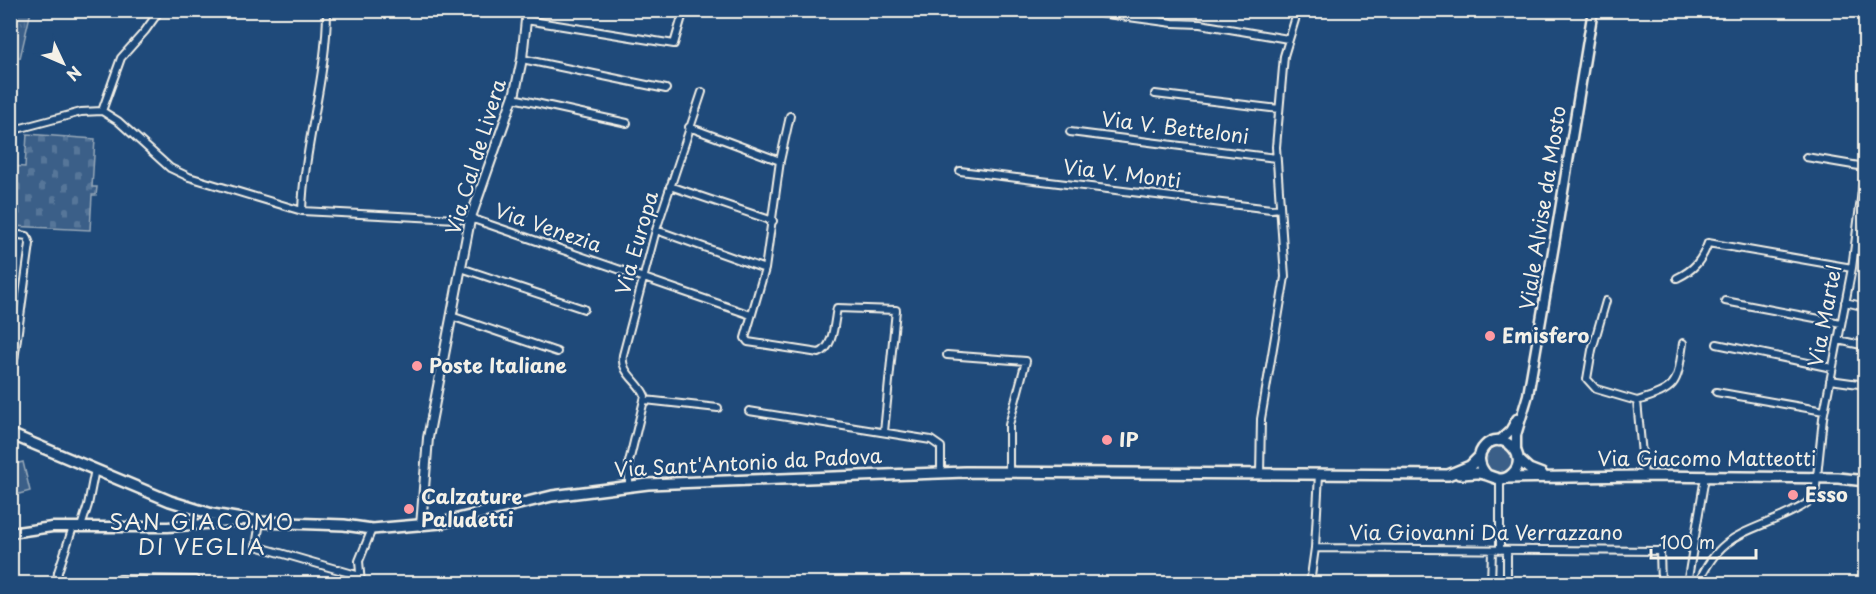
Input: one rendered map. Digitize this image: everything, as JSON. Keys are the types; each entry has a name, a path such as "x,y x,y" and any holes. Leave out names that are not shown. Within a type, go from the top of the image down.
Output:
{"main road":[{"name":"Viale Alvise da Mosto","path":"1517,455 1516,435 1525,406 1592,12"},
{"name":"Viale Alvise da Mosto","path":"1499,441 1510,431 1525,406"},
{"name":"Via Sant'Antonio da Padova","path":"10,434 182,506 223,517 260,522 344,525 372,529 421,526 458,520 544,498 629,485 941,472 1451,475"},
{"path":"1499,441 1509,443 1517,455 1515,471 1503,479 1479,473 1451,475 1470,466 1488,444 1499,441"},
{"name":"Via Giacomo Matteotti","path":"1517,455 1529,469 1547,476"},
{"path":"1480,456 1480,465 1487,476"},
{"name":"Via Giacomo Matteotti","path":"1503,479 1547,476 1644,476 1817,478 1866,481"},
{"path":"10,533 52,527 168,527 243,520"}],"street":[{"path":"10,131 81,112 102,111 121,58 160,10"},
{"path":"302,211 303,187 318,101 327,10"},
{"name":"Via Cal de Livera","path":"421,526 426,448 470,220 513,98 522,59 527,10"},
{"path":"526,20 674,44 684,10"},
{"path":"1260,474 1261,419 1285,282 1276,158 1279,109 1284,56 1298,10"},
{"path":"1084,11 1173,23 1200,24 1288,39"},
{"path":"522,59 666,89"},
{"name":"Via Europa","path":"645,400 644,393 625,369 622,360 656,230 702,92"},
{"path":"1155,94 1279,109"},
{"path":"513,98 627,123"},
{"name":"Via Venezia","path":"102,111 118,121 170,168 189,177 302,211 476,220 751,315"},
{"path":"790,116 780,161 765,269 745,338 748,342 823,352 829,345 837,308 896,310 884,432"},
{"path":"689,127 780,161"},
{"name":"Via V. Betteloni","path":"1070,132 1276,158"},
{"path":"1806,157 1865,167"},
{"name":"Via Martel","path":"1698,584 1707,563 1728,540 1809,502 1815,496 1824,411 1862,216 1866,160"},
{"name":"Via V. Monti","path":"960,171 1280,208"},
{"path":"670,186 773,220"},
{"path":"656,230 765,269"},
{"path":"10,234 27,236 30,244 10,389"},
{"path":"1677,278 1697,266 1708,243 1852,268"},
{"path":"461,268 584,309"},
{"path":"1606,301 1592,350 1587,379 1596,389 1637,401 1662,393 1674,383 1678,376 1683,343"},
{"path":"1725,301 1841,323"},
{"path":"1845,302 1866,307"},
{"path":"451,316 557,352"},
{"path":"1838,340 1866,346"},
{"path":"1717,344 1832,368"},
{"path":"947,355 1026,361 1009,425 1009,472"},
{"path":"1830,380 1866,385"},
{"path":"1716,392 1824,411"},
{"path":"629,485 630,462 645,400 718,408"},
{"path":"1637,401 1644,476"},
{"path":"749,411 935,442 941,447 941,472"},
{"path":"57,584 58,572 87,509 95,470"},
{"path":"1310,584 1315,548 1319,474"},
{"path":"1688,584 1705,477"},
{"path":"1503,479 1503,550 1507,584"},
{"path":"260,522 256,546 360,580 359,561 372,529"},
{"name":"Via Giovanni Da Verrazzano","path":"1315,548 1660,551 1660,584"},
{"path":"1491,584 1492,550"},
{"path":"120,584 120,579 196,582"}],"green space":[{"path":"10,11 31,11 20,58 11,55"},
{"path":"27,134 95,139 92,187 97,187 96,195 92,195 90,230 11,226 11,166 25,167"},
{"path":"1499,445 1510,449 1514,460 1510,471 1499,475 1488,471 1484,460 1488,449"},
{"path":"23,462 30,491 12,496 11,465"}],"place":[{"name":"Emisfero","path":"1490,336"},
{"name":"Poste Italiane","path":"417,366"},
{"name":"IP","path":"1107,440"},
{"name":"Esso","path":"1793,495"},
{"name":"Calzature Paludetti","path":"409,509"}],"district":[{"name":"SAN GIACOMO DI VEGLIA","path":"202,534"}]}
